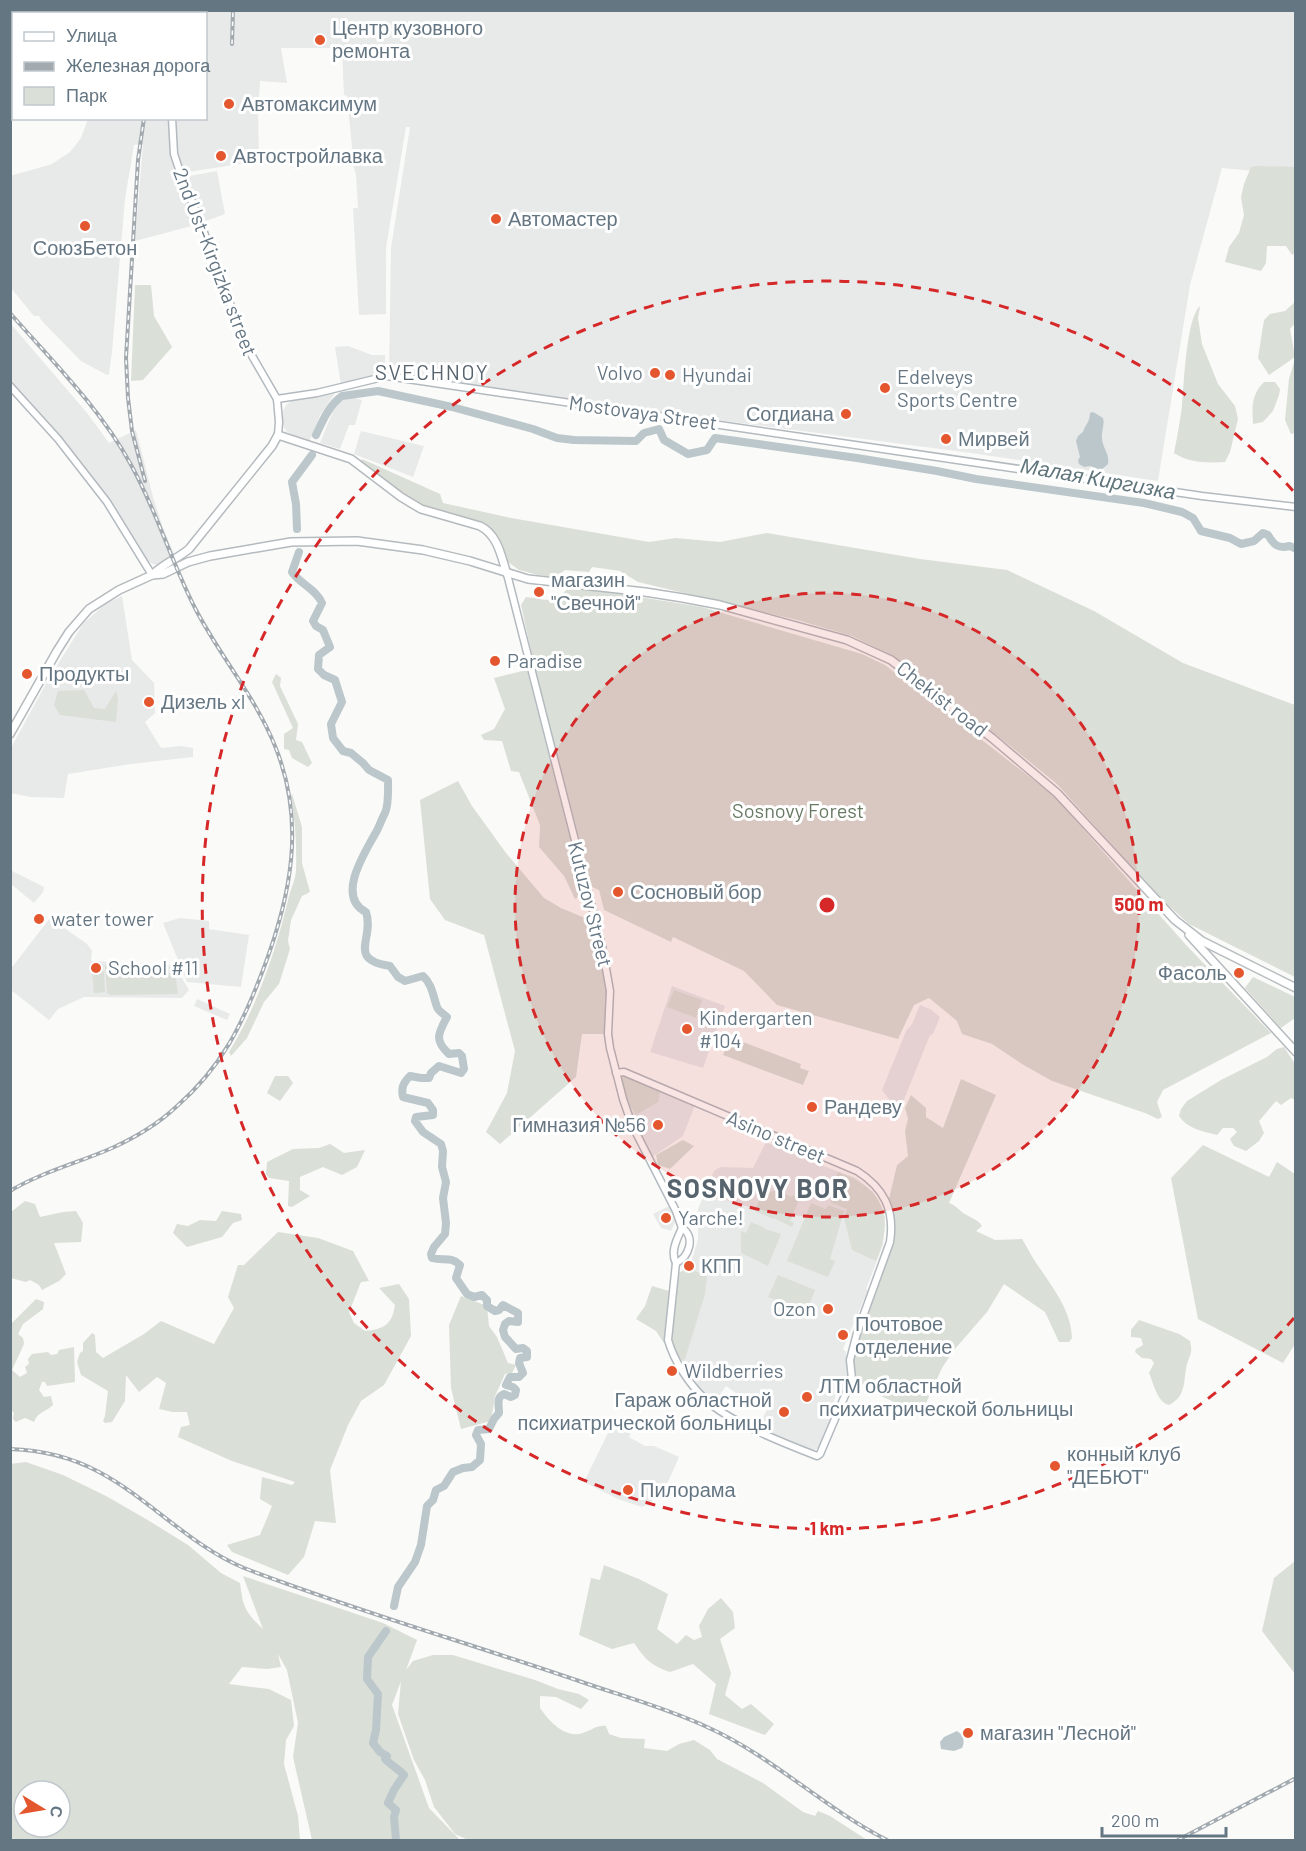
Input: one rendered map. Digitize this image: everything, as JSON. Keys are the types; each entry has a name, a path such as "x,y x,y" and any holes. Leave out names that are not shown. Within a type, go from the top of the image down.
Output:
{"main road":[{"path":"10,734 57,651 78,620 103,598 152,575 159,568 182,555 196,541 272,446 278,435 351,459 401,497 421,509 488,530 500,550 507,574"},
{"path":"196,541 200,553 210,556"},
{"name":"Chekist road","path":"152,575 163,574 188,562 210,556 291,542 357,541 423,550 470,561 528,579 645,592 720,605 847,640 891,660 992,738 1057,793 1175,920 1202,941 1296,988"},
{"path":"1175,920 1296,1052"}],"street":[{"name":"2nd Ust-Kirgizka street","path":"172,120 176,164 201,224 244,342 277,399"},
{"name":"Mostovaya Street","path":"277,399 317,393 387,376 1202,496 1296,507"},
{"path":"10,386 58,440 107,502 152,575"},
{"path":"277,399 278,435"},
{"name":"Kutuzov Street","path":"507,574 602,946 610,991 608,1034 616,1073 632,1125 676,1211 682,1228"},
{"name":"Asino street","path":"616,1073 624,1072 857,1171 870,1179 882,1193 891,1216 890,1242 857,1333 850,1360 852,1379 823,1450 817,1456 779,1441 730,1417 705,1400 698,1391 671,1352 668,1340 676,1263"},
{"path":"682,1228 688,1234 690,1242 685,1257 676,1263 674,1248 682,1228"}],"shaded area":[{"path":"1295,11 1295,175 1222,168 1190,285 1158,481 971,453 389,375 391,248 410,127 406,127 386,248 386,314 359,315 353,208 358,208 356,175 351,157 347,96 344,95 342,48 281,48 287,83 260,81 259,161 182,173 177,163 174,120 207,120 207,12 186,12"},
{"path":"88,120 170,120 173,163 199,224 135,241 143,144 134,145 125,199 112,352 107,375 81,361 39,316 34,316 11,288 10,176 52,164 70,152 81,138"},
{"path":"217,171 225,214 203,222 184,177"},
{"path":"10,323 87,413 109,443 136,430 153,497 175,556 159,565 148,561 41,416 11,382"},
{"path":"348,346 372,355 385,355 385,375 341,385 335,347"},
{"path":"334,392 320,415 309,443 287,432 283,426 282,413 287,404"},
{"path":"350,397 362,400 355,425 349,425 340,449 320,443 336,404"},
{"path":"1093,412 1103,418 1102,439 1108,464 1101,470 1090,466 1084,467 1079,464 1078,460 1080,457 1076,441 1083,432 1090,413"},
{"path":"361,431 424,446 413,477 354,454"},
{"path":"122,596 132,660 154,683 155,713 145,722 161,748 181,746 193,748 193,757 68,774 64,798 30,797 11,793 11,748 48,680 83,624 105,604"},
{"path":"10,870 44,887 43,892 34,903 11,884"},
{"name":"School #11","path":"50,918 87,944 92,951 91,961 178,965 189,990 182,998 84,997 58,1009 49,1020 11,990 10,970"},
{"path":"180,918 209,921 209,929 249,935 241,987 187,982 163,923"},
{"name":"Kindergarten #104","path":"672,986 725,1006 703,1068 650,1052"},
{"path":"197,999 230,1014 227,1020 194,1006"},
{"path":"920,1005 940,1017 933,1034 930,1035 901,1107 892,1103 882,1090 906,1031 912,1024"},
{"path":"624,1074 695,1105 683,1136 652,1157 634,1124 625,1098 620,1076"},
{"path":"766,1142 856,1178 874,1193 885,1217 883,1245 866,1289 868,1290 843,1349 846,1352 848,1378 844,1389 839,1389 837,1392 834,1401 836,1409 820,1447 815,1450 795,1445 758,1427 769,1406 747,1394 744,1399 726,1386 717,1399 711,1394 708,1397 675,1350 682,1294 698,1239 698,1209 714,1171 720,1167 753,1168"},
{"path":"671,1205 675,1222 671,1231 661,1228 653,1214"},
{"path":"637,1420 629,1437 645,1446 654,1446 679,1457 668,1482 649,1504 642,1507 618,1499 584,1482 608,1433"},
{"path":"957,1731 963,1739 962,1748 954,1751 941,1749 940,1742 944,1737"}],"green space":[{"path":"1251,167 1296,167 1295,253 1292,255 1286,246 1267,246 1266,263 1261,271 1225,262 1229,247 1239,233 1244,215 1241,197 1244,184"},
{"path":"135,285 151,285 154,316 172,347 143,380 131,381"},
{"path":"1295,302 1295,323 1290,329 1295,357 1269,375 1258,358 1264,320 1270,314 1285,311"},
{"path":"1200,306 1198,318 1202,344 1218,384 1235,406 1238,419 1230,452 1225,462 1192,461 1174,453 1182,406 1189,338 1195,313"},
{"path":"1294,362 1296,362 1296,433 1291,434 1285,420 1289,379"},
{"path":"1264,382 1275,382 1280,389 1279,395 1273,411 1263,422 1253,424 1255,397"},
{"path":"362,459 440,494 443,503 511,518 649,542 676,538 720,542 767,533 920,559 1007,570 1094,611 1183,663 1295,705 1295,977 1189,924 1159,897 1057,784 891,655 852,636 797,620 638,582 620,571 592,567 589,572 565,570 555,577 519,570 508,562 498,536 490,528 422,506 402,495 360,462"},
{"name":"Sosnovy Forest","path":"567,589 601,591 702,607 862,654 885,665 1053,795 1187,946 1271,1033 1163,1090 1157,1102 1162,1117 1158,1119 1052,1081 992,1044 962,1034 957,1021 929,998 914,1005 898,1039 777,1005 744,971 673,937 671,942 604,910 599,890 592,887 535,669 521,605 526,597 553,599"},
{"path":"527,670 584,893 575,899 564,876 539,847 540,825 519,772 511,771 502,741 484,740 481,735 494,729 505,709 494,678"},
{"path":"276,674 281,678 280,686 298,724 296,740 302,742 312,763 308,767 292,758 289,750 284,749 284,734 293,728 272,682"},
{"path":"84,690 94,708 105,709 116,691 118,699 116,722 60,715 54,705 58,691"},
{"path":"458,781 472,806 506,853 544,898 590,920 600,946 608,990 606,1034 582,1034 576,1077 500,1144 486,1132 507,1093 515,1051 484,935 445,920 430,899 420,800"},
{"path":"292,794 302,827 302,863 310,892 302,896 291,920 288,941 290,949 279,984 264,1002 247,1038 231,1056 229,1052 249,1015 265,977 295,876 296,842"},
{"path":"105,965 174,967 178,994 111,995 107,993"},
{"path":"104,971 105,992 94,993 92,972"},
{"path":"1253,977 1295,997 1295,1018 1281,1028 1245,988"},
{"path":"674,990 702,1000 696,1018 667,1007"},
{"path":"730,1037 801,1064 800,1068 809,1071 803,1085 723,1055"},
{"path":"1284,1047 1295,1064 1295,1100 1291,1098 1281,1105 1276,1101 1259,1121 1264,1133 1259,1141 1246,1151 1234,1146 1230,1139 1237,1132 1233,1128 1223,1128 1217,1135 1191,1127 1179,1116 1187,1101 1221,1080"},
{"path":"623,1075 660,1091 658,1102 636,1115 624,1091"},
{"path":"275,1076 288,1076 293,1083 280,1101 267,1093"},
{"path":"961,1079 996,1095 949,1203 980,1223 982,1226 976,1231 995,1240 1022,1239 1061,1301 1069,1318 1072,1338 1069,1342 1059,1342 1045,1312 1004,1284 987,1312 954,1350 942,1368 921,1414 883,1397 853,1378 852,1360 859,1333 892,1242 888,1203 897,1165 908,1156 905,1131 908,1119 905,1108 911,1095 926,1108 926,1117 943,1128"},
{"path":"683,1140 694,1146 670,1169 658,1165 656,1155"},
{"path":"330,1144 344,1153 365,1150 357,1167 342,1175 323,1167 300,1177 300,1190 310,1196 292,1207 288,1206 289,1181 269,1178 266,1174 267,1162 293,1149 319,1148"},
{"path":"1203,1145 1269,1177 1277,1162 1295,1174 1295,1344 1283,1363 1198,1319 1171,1178"},
{"path":"838,1172 866,1186 881,1206 885,1231 876,1261 852,1250 844,1218 847,1209 831,1203 828,1193"},
{"path":"776,1190 800,1198 790,1221 794,1223 792,1227 755,1211 761,1195"},
{"path":"25,1201 35,1204 40,1217 76,1211 83,1223 81,1242 54,1243 66,1274 59,1281 42,1290 39,1285 30,1280 26,1282 11,1278 11,1212"},
{"path":"811,1203 826,1209 828,1205 844,1211 830,1259 835,1261 828,1277 787,1261"},
{"path":"222,1211 241,1214 242,1220 233,1223 222,1237 187,1247 173,1233 177,1224 188,1226 200,1220 216,1221"},
{"path":"751,1222 781,1234 768,1266 741,1253 741,1231 746,1233"},
{"path":"278,1232 318,1238 353,1251 369,1281 361,1282 349,1312 354,1323 365,1331 386,1325 392,1317 395,1305 379,1288 399,1284 409,1299 411,1336 384,1385 361,1401 348,1425 330,1470 336,1523 315,1521 304,1557 288,1575 232,1552 227,1545 260,1535 272,1506 260,1499 262,1477 292,1485 295,1482 232,1461 178,1437 181,1427 190,1425 187,1412 159,1409 166,1383 157,1377 139,1392 126,1375 125,1401 112,1422 105,1423 103,1421 108,1391 81,1375 77,1362 83,1351 83,1343 92,1333 95,1335 96,1352 103,1358 144,1334 161,1321 214,1344 234,1308 228,1297 238,1265 244,1265"},
{"path":"686,1268 707,1277 705,1294 685,1359 682,1361 675,1350 672,1339 679,1273"},
{"path":"778,1275 815,1290 806,1312 768,1297"},
{"path":"652,1286 669,1291 664,1343 656,1331 636,1319 645,1306"},
{"path":"461,1296 487,1306 489,1326 497,1337 508,1363 516,1365 512,1373 505,1374 495,1396 491,1421 461,1429 451,1388 449,1325"},
{"path":"36,1299 44,1302 43,1309 23,1324 18,1334 23,1338 24,1344 12,1370 20,1377 27,1373 25,1367 29,1364 28,1359 32,1354 48,1352 51,1355 57,1354 59,1350 74,1347 75,1382 47,1386 45,1382 42,1382 39,1390 44,1397 51,1396 53,1405 39,1414 34,1422 25,1418 16,1422 11,1409 11,1324"},
{"path":"1139,1320 1179,1334 1190,1341 1191,1351 1182,1393 1169,1405 1159,1396 1149,1373 1154,1363 1151,1359 1142,1358 1135,1352 1143,1345 1141,1338 1131,1337 1131,1330"},
{"path":"26,1462 63,1475 106,1496 188,1545 221,1573 240,1583 246,1609 263,1629 243,1576 383,1623 417,1640 406,1670 413,1661 433,1655 453,1655 579,1694 589,1700 581,1709 556,1697 540,1696 540,1708 553,1724 570,1734 583,1733 606,1726 609,1734 621,1738 645,1739 644,1748 667,1751 679,1744 694,1740 710,1750 717,1759 763,1783 803,1812 815,1816 818,1811 830,1816 867,1840 468,1840 455,1834 434,1807 425,1780 414,1760 398,1714 401,1681 392,1705 429,1808 460,1840 312,1840 293,1757 298,1723 287,1670 278,1654 281,1667 267,1669 242,1667 229,1684 269,1689 291,1700 294,1726 286,1740 284,1764 298,1816 300,1840 11,1840 10,1464"},
{"path":"1295,1561 1295,1674 1262,1631 1274,1578"},
{"path":"604,1565 668,1594 657,1629 677,1644 686,1635 694,1640 702,1637 699,1626 708,1609 721,1598 733,1612 735,1628 720,1639 731,1673 725,1695 742,1709 751,1704 774,1724 765,1735 709,1714 716,1684 693,1664 670,1672 649,1661 634,1643 612,1649 579,1635 591,1578 600,1580"}],"waterway":[{"name":"Малая Киргизка","path":"316,435 323,419 342,396 378,391 452,407 533,429 557,438 636,441 644,433 659,429 664,440 688,454 707,450 715,438 1144,503 1182,512 1193,518 1201,531 1230,538 1241,544 1254,541 1263,533 1277,545 1296,549"},
{"name":"Малая Киргизка","path":"297,529 292,482 312,455"},
{"name":"Малая Киргизка","path":"299,552 292,572 316,594 322,603 313,621 323,630 330,647 319,655 318,669 335,680 342,702 331,724 333,738 343,751 351,753 369,770 388,780 386,809 359,864 353,886 353,896 357,905 366,912 368,922 365,953 377,963 390,966 398,977 405,981 423,976 426,979 438,1008 447,1017 440,1032 439,1041 449,1054 459,1053 462,1056 464,1069 461,1073 439,1066 429,1078 410,1076 402,1088 403,1097 428,1103 433,1110 433,1115 416,1117 415,1121 423,1132 441,1144 443,1151 442,1167 446,1182 443,1198 445,1234 434,1247 432,1258 450,1260 460,1265 456,1278 467,1294 474,1297 482,1295 487,1300 487,1306 495,1311 503,1305 518,1313 518,1322 509,1321 503,1330 505,1337 516,1349 523,1348 527,1351 527,1357 520,1358 519,1363 523,1373 519,1377 510,1377 506,1385 516,1390 515,1395 511,1397 501,1395 498,1402 499,1413 489,1429 478,1430 476,1435 481,1444 480,1460 472,1467 453,1472 444,1486 436,1490 433,1500 427,1506 421,1545 415,1562 398,1587 394,1606"},
{"name":"Малая Киргизка","path":"386,1631 368,1657 367,1679 378,1694 373,1743 380,1752 387,1756 385,1759 404,1775 388,1803 396,1810 394,1817 396,1840"}],"railway":[{"path":"232,44 233,10"},
{"path":"144,120 138,160 126,358 132,431 145,481"},
{"path":"10,313 89,404 118,442 130,463 148,498 195,608 257,710 275,746 285,774 292,831 287,887 273,942 238,1027 218,1061 192,1092 154,1125 112,1148 47,1173 10,1191"},
{"path":"10,1449 56,1455 99,1472 135,1495 205,1547 244,1568 369,1612 644,1702 707,1727 754,1752 841,1813 887,1840"},
{"path":"1178,1840 1296,1778"}],"place":[{"name":"Центр кузовного ремонта","path":"320,40"},
{"name":"Автомаксимум","path":"229,104"},
{"name":"Автостройлавка","path":"221,156"},
{"name":"Автомастер","path":"496,219"},
{"name":"СоюзБетон","path":"85,226"},
{"name":"Volvo","path":"655,373"},
{"name":"Hyundai","path":"670,375"},
{"name":"Edelveys Sports Centre","path":"885,388"},
{"name":"Согдиана","path":"846,414"},
{"name":"Мирвей","path":"946,439"},
{"name":"магазин \"Свечной\"","path":"539,592"},
{"name":"Paradise","path":"495,661"},
{"name":"Продукты","path":"27,674"},
{"name":"Дизель xl","path":"149,702"},
{"name":"Сосновый бор","path":"618,892"},
{"name":"water tower","path":"39,919"},
{"name":"School #11","path":"96,968"},
{"name":"Фасоль","path":"1239,973"},
{"name":"Kindergarten #104","path":"687,1029"},
{"name":"Рандеву","path":"812,1107"},
{"name":"Гимназия №56","path":"658,1125"},
{"name":"Yarche!","path":"666,1218"},
{"name":"КПП","path":"689,1266"},
{"name":"Ozon","path":"828,1309"},
{"name":"Почтовое отделение","path":"843,1335"},
{"name":"Wildberries","path":"672,1371"},
{"name":"ЛТМ областной психиатрической больницы","path":"807,1397"},
{"name":"Гараж областной психиатрической больницы","path":"784,1412"},
{"name":"конный клуб \"ДЕБЮТ\"","path":"1055,1466"},
{"name":"Пилорама","path":"628,1490"},
{"name":"магазин \"Лесной\"","path":"968,1733"}],"district":[{"name":"SVECHNOY","path":"432,373"},
{"name":"SOSNOVY BOR","path":"758,1189"}]}
